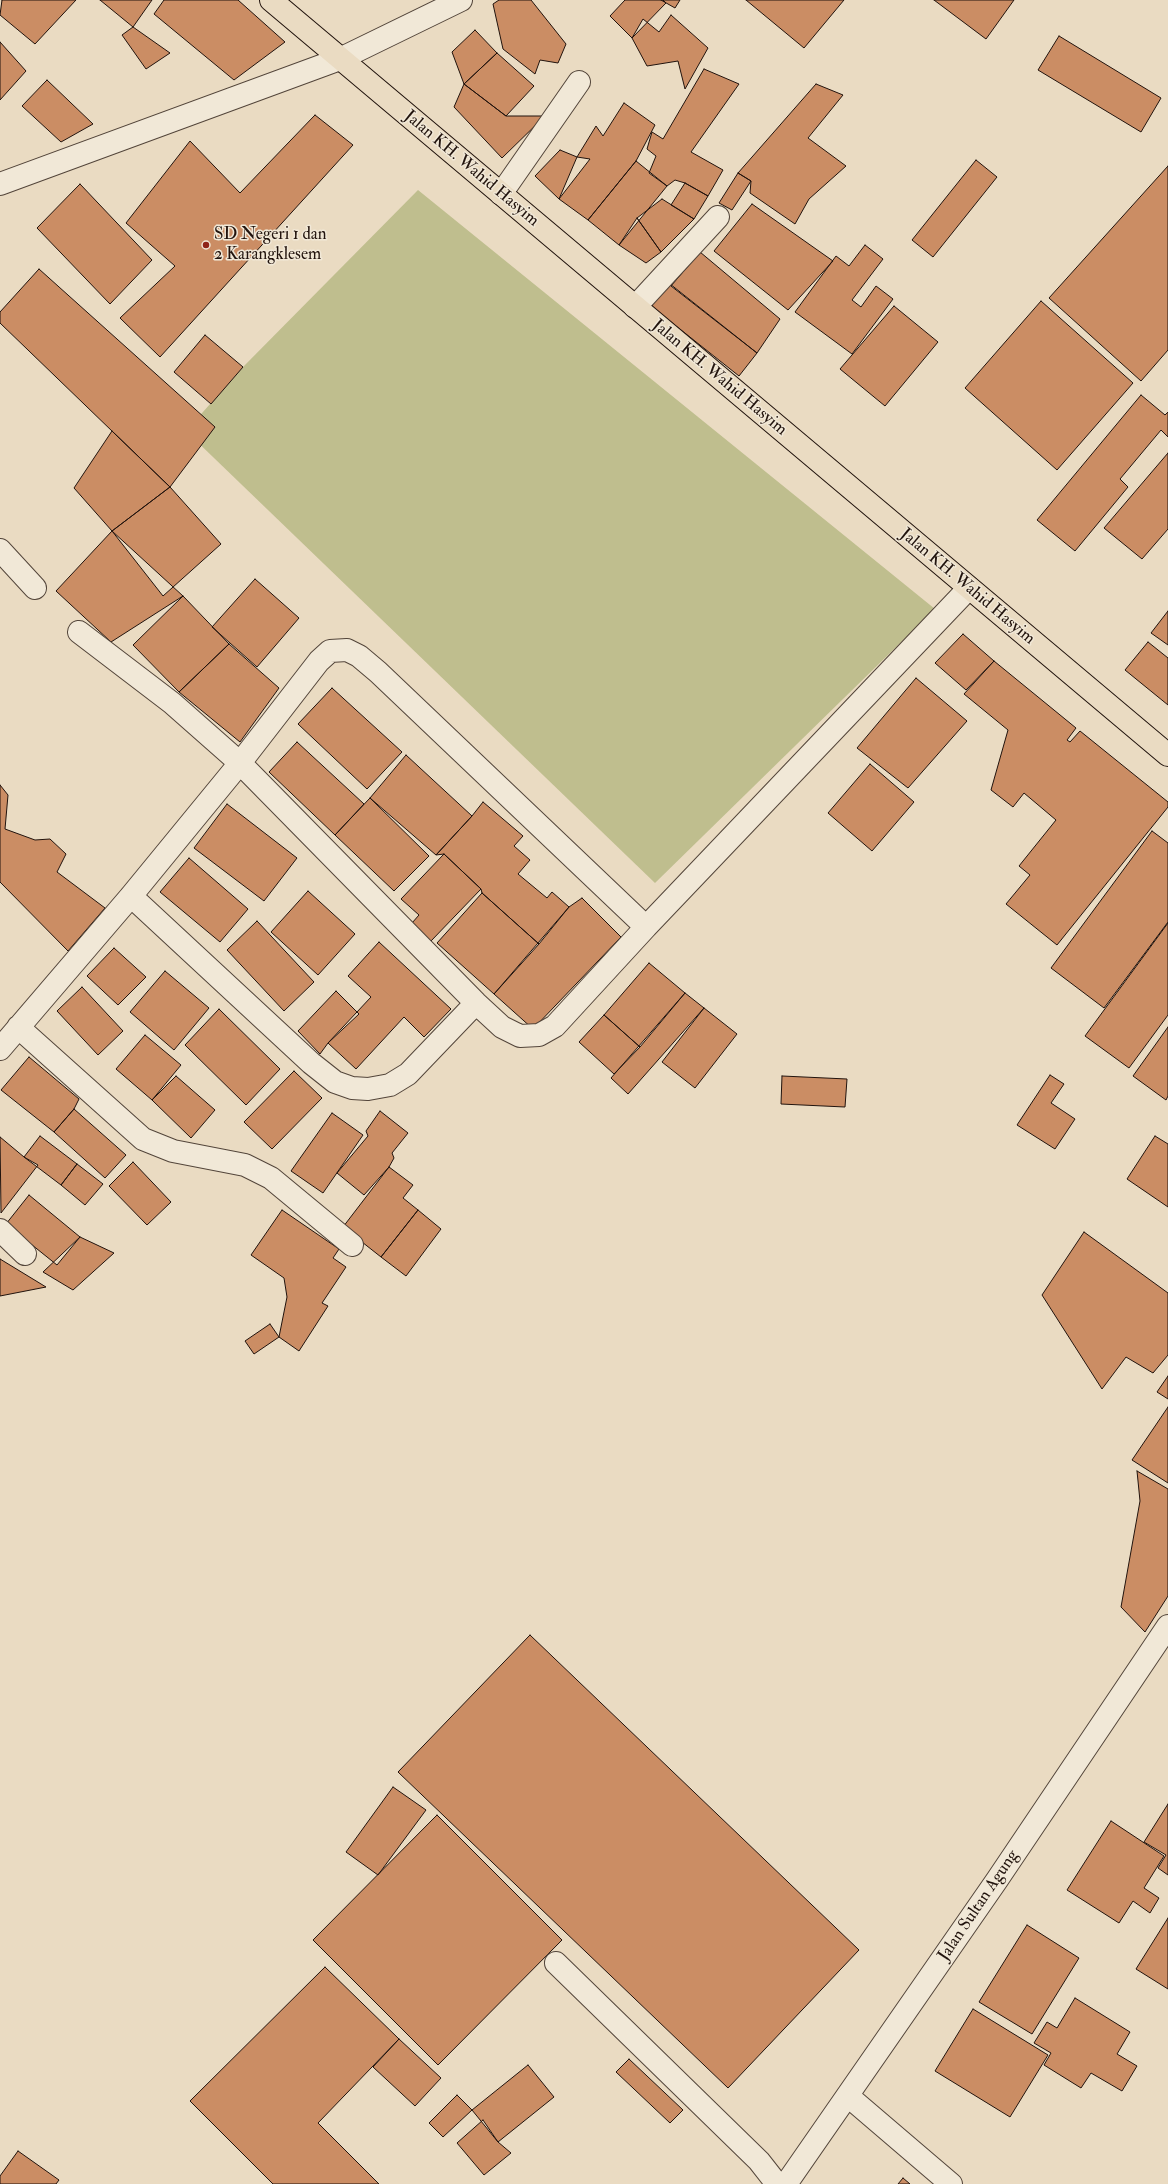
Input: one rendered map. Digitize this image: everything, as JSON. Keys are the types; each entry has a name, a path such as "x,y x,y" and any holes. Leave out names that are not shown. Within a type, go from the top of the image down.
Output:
{"main road":[{"name":"Jalan KH. Wahid Hasyim","path":"271,0 1168,755"}],"street":[{"path":"0,184 340,59 462,0"},
{"path":"501,194 579,82"},
{"path":"635,307 718,216"},
{"path":"0,550 35,588"},
{"path":"79,632 172,702 240,764 476,1003 502,1027 520,1036 539,1035 555,1026 646,927 969,588"},
{"path":"0,1049 131,896 240,764 318,661 330,651 347,650 359,656 378,672 646,927"},
{"path":"131,896 311,1063 335,1082 352,1088 368,1089 390,1085 408,1074 476,1003"},
{"path":"18,1027 142,1139 173,1151 245,1165 258,1171 271,1178 352,1245"},
{"path":"0,1230 25,1254"},
{"name":"Jalan Sultan Agung","path":"786,2184 997,1880 1168,1626"},
{"path":"556,1962 759,2161 777,2184"},
{"path":"848,2096 951,2184"}],"shaded area":[{"path":"418,190 935,609 655,883 186,431 243,367"}],"building":[{"path":"2,0 76,0 35,44 0,15"},
{"path":"100,0 152,0 133,27"},
{"path":"164,0 238,0 285,42 234,80 154,14"},
{"path":"499,0 531,0 566,44 558,63 540,60 535,74 503,49 493,4"},
{"path":"625,0 663,0 666,3 632,38 610,16"},
{"path":"661,0 680,0 675,8"},
{"path":"746,0 844,0 804,48"},
{"path":"934,0 1014,0 986,39"},
{"path":"671,15 708,48 685,89 678,61 647,66 632,38 643,19 659,32"},
{"path":"133,27 170,53 146,69 122,35"},
{"path":"475,30 497,53 464,84 452,52"},
{"path":"1059,36 1161,98 1141,132 1038,70"},
{"path":"0,42 26,71 0,100"},
{"path":"497,53 534,86 506,116 464,84"},
{"path":"704,69 739,84 691,152 723,170 708,196 685,183 675,180 667,186 649,173 656,156 647,149 652,132 663,139"},
{"path":"47,80 93,124 61,142 22,106"},
{"path":"464,84 506,116 545,116 502,158 454,107"},
{"path":"816,84 843,95 808,138 846,166 809,199 795,224 750,193 751,181 738,173"},
{"path":"624,103 655,125 636,161 588,220 559,199 590,159 577,157 596,126 603,136"},
{"name":"SD Negeri 1 dan 2 Karangklesem","path":"315,115 353,145 160,357 120,318 175,266 126,223 190,141 240,193"},
{"path":"560,150 577,157 559,199 535,176"},
{"path":"976,160 997,177 933,257 912,240"},
{"path":"636,161 667,186 619,245 588,220"},
{"path":"1168,166 1168,350 1141,381 1049,298"},
{"path":"738,173 751,181 732,210 719,203"},
{"path":"685,183 708,196 694,219 671,205"},
{"path":"80,184 152,260 110,304 37,228"},
{"path":"662,199 694,219 661,252 637,218"},
{"path":"752,204 833,261 788,310 714,251"},
{"path":"637,218 661,252 646,263 619,245"},
{"path":"865,245 883,259 852,300 861,307 876,286 893,299 852,354 795,312 836,256 849,266"},
{"path":"700,252 780,319 757,353 671,286"},
{"path":"39,269 215,427 170,487 0,323 0,312"},
{"path":"665,280 757,353 739,376 647,303"},
{"path":"1041,301 1133,383 1057,470 965,388"},
{"path":"894,306 938,342 885,406 840,369"},
{"path":"205,335 243,367 211,404 174,372"},
{"path":"1141,395 1165,415 1168,412 1168,437 1161,430 1120,479 1128,487 1075,551 1037,520"},
{"path":"112,431 170,487 112,531 74,488"},
{"path":"1168,453 1168,529 1142,559 1104,528"},
{"path":"170,487 221,544 163,596 112,531"},
{"path":"112,531 183,596 111,642 56,591"},
{"path":"255,579 299,618 257,667 212,627"},
{"path":"183,596 229,644 179,692 133,645"},
{"path":"1168,611 1168,645 1151,633"},
{"path":"963,634 994,661 966,690 935,663"},
{"path":"1148,642 1168,658 1168,705 1125,670"},
{"path":"229,644 279,688 240,742 179,692"},
{"path":"994,661 1076,728 1067,740 1070,742 1080,731 1168,802 1168,807 1057,945 1006,904 1030,875 1019,866 1056,820 1024,793 1013,807 991,790 1008,730 964,694"},
{"path":"916,678 967,721 908,788 857,748"},
{"path":"332,688 402,752 367,789 298,724"},
{"path":"297,742 364,804 335,835 269,772"},
{"path":"406,755 472,816 436,855 370,798"},
{"path":"870,764 914,802 872,851 828,813"},
{"path":"0,785 8,795 5,829 35,840 50,839 66,854 57,872 105,908 68,951 0,882"},
{"path":"370,798 429,856 394,891 335,835"},
{"path":"483,802 523,836 514,846 530,860 518,874 547,898 552,892 569,907 539,944 482,893 481,889 444,854 436,855"},
{"path":"227,804 297,858 264,901 194,848"},
{"path":"1152,831 1168,843 1168,922 1104,1008 1051,968"},
{"path":"444,854 481,889 431,941 412,923 419,915 401,899"},
{"path":"189,858 248,909 220,942 160,892"},
{"path":"308,891 355,934 318,975 271,932"},
{"path":"482,893 539,944 494,994 437,943"},
{"path":"582,898 621,937 533,1029 494,994 569,907"},
{"path":"257,921 314,982 284,1011 227,950"},
{"path":"1168,923 1168,1015 1129,1068 1085,1036"},
{"path":"379,942 451,1009 424,1037 404,1017 356,1069 328,1043 371,997 348,976"},
{"path":"114,948 146,977 118,1005 87,976"},
{"path":"649,963 685,993 640,1047 604,1015"},
{"path":"165,971 209,1008 174,1050 130,1012"},
{"path":"82,987 123,1031 98,1055 57,1011"},
{"path":"336,991 359,1014 328,1043 320,1054 298,1031"},
{"path":"685,993 704,1008 628,1094 611,1078"},
{"path":"704,1008 737,1034 695,1088 662,1062"},
{"path":"219,1009 280,1069 246,1105 185,1045"},
{"path":"604,1015 640,1047 614,1074 579,1042"},
{"path":"1168,1027 1168,1096 1166,1100 1133,1076"},
{"path":"145,1035 181,1065 152,1100 116,1069"},
{"path":"29,1057 79,1099 74,1109 54,1132 1,1090"},
{"path":"294,1071 322,1098 272,1149 244,1122"},
{"path":"1050,1075 1064,1084 1051,1103 1075,1119 1055,1149 1017,1125"},
{"path":"176,1076 215,1110 191,1138 152,1100"},
{"path":"782,1076 847,1079 845,1107 781,1104"},
{"path":"74,1109 126,1155 105,1178 54,1132"},
{"path":"380,1111 408,1133 392,1153 394,1158 389,1167 364,1195 337,1173 368,1136 366,1131"},
{"path":"332,1113 363,1135 323,1193 291,1171"},
{"path":"40,1136 77,1164 61,1185 24,1157"},
{"path":"1155,1136 1168,1144 1168,1207 1127,1179"},
{"path":"0,1137 24,1157 38,1165 1,1213"},
{"path":"133,1162 171,1202 147,1225 109,1186"},
{"path":"77,1164 103,1184 85,1205 61,1185"},
{"path":"389,1167 413,1185 403,1198 418,1210 381,1257 343,1227"},
{"path":"29,1195 80,1237 57,1265 6,1224"},
{"path":"282,1210 339,1249 333,1258 346,1267 322,1303 328,1306 299,1351 279,1337 287,1297 284,1278 251,1255"},
{"path":"418,1210 441,1229 406,1276 381,1257"},
{"path":"1084,1232 1168,1293 1168,1355 1153,1373 1126,1357 1102,1389 1042,1295"},
{"path":"80,1237 114,1253 73,1290 43,1272"},
{"path":"0,1259 46,1287 0,1296"},
{"path":"270,1324 279,1337 254,1354 245,1341"},
{"path":"1168,1376 1168,1399 1157,1392"},
{"path":"1168,1407 1168,1483 1132,1460"},
{"path":"1137,1471 1168,1489 1168,1596 1145,1632 1121,1607 1140,1501"},
{"path":"530,1635 859,1950 728,2088 398,1772"},
{"path":"393,1787 426,1810 378,1875 346,1852"},
{"path":"1168,1804 1168,1875 1158,1868 1166,1855 1144,1842"},
{"path":"437,1815 562,1940 438,2065 313,1940"},
{"path":"1111,1821 1164,1856 1144,1888 1159,1898 1150,1913 1133,1901 1119,1923 1067,1890"},
{"path":"1168,1918 1168,1989 1136,1969"},
{"path":"1027,1925 1079,1958 1032,2034 979,2002"},
{"path":"325,1967 399,2039 318,2123 379,2184 273,2184 190,2101"},
{"path":"1075,1998 1130,2032 1117,2054 1137,2066 1122,2091 1091,2073 1081,2088 1044,2065 1051,2053 1034,2043 1047,2022 1057,2028"},
{"path":"973,2009 1048,2055 1010,2117 935,2071"},
{"path":"399,2039 441,2078 415,2106 373,2067"},
{"path":"629,2059 683,2110 670,2123 616,2072"},
{"path":"528,2065 554,2097 498,2142 472,2110"},
{"path":"457,2095 472,2110 443,2137 429,2123"},
{"path":"483,2120 498,2142 511,2153 484,2175 457,2143"},
{"path":"18,2151 59,2180 56,2184 0,2184 0,2176"},
{"path":"903,2178 910,2184 898,2184"}],"place":[{"name":"SD Negeri 1 dan 2 Karangklesem","path":"206,245"}]}
